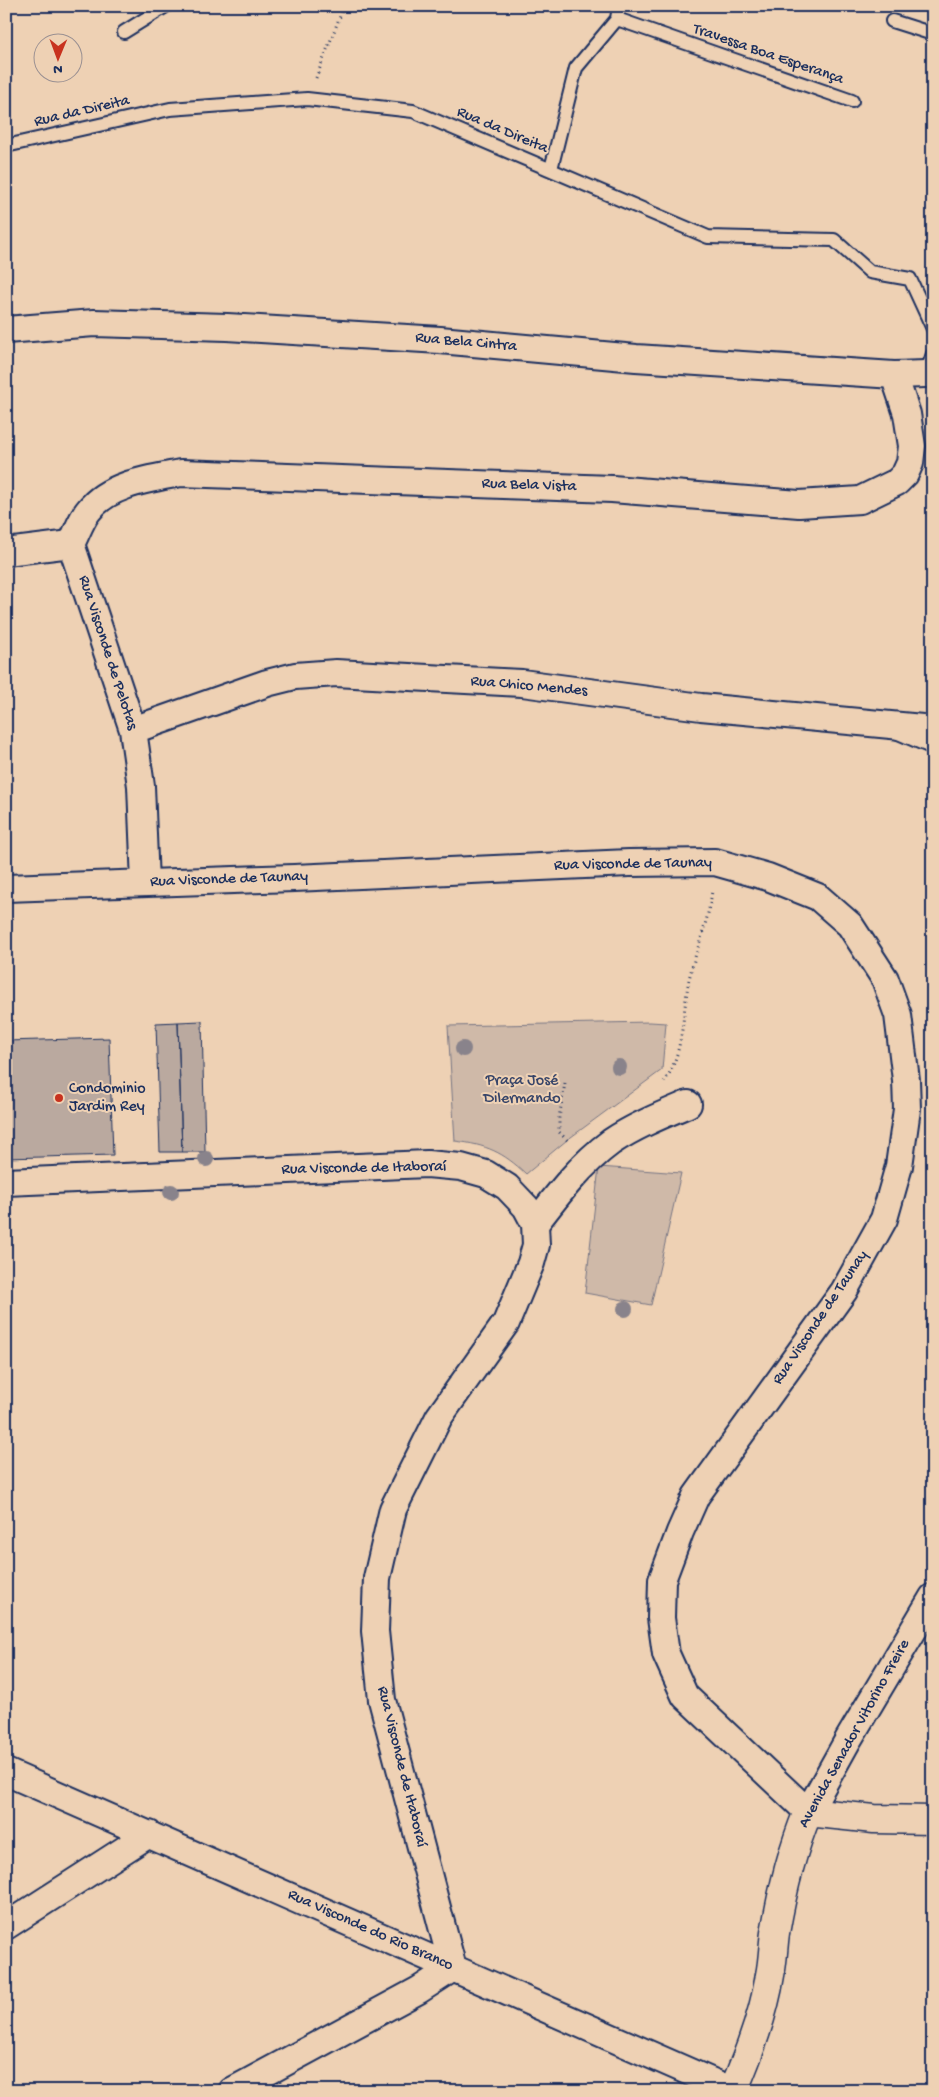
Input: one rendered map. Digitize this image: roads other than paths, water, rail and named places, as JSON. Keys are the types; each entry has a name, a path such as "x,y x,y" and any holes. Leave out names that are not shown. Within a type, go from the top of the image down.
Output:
{"street":[{"name":"Rua Bela Cintra","path":"6,330 94,323 227,327 440,340 636,358 894,375 929,364"},
{"name":"Rua Bela Vista","path":"71,544 89,510 103,498 137,481 180,473 612,489 799,504 860,500 897,482 905,474 910,463 912,446 907,414 894,375"},
{"path":"6,552 71,544"},
{"name":"Rua Visconde de Pelotas","path":"71,544 133,730 141,786 145,883"},
{"name":"Rua Chico Mendes","path":"133,730 267,683 295,676 336,673 522,684 701,707 933,729"},
{"name":"Rua Visconde de Taunay","path":"6,888 610,864 715,862 768,877 818,898 850,925 885,979 898,1015 906,1080 906,1109 899,1166 884,1219 844,1290 696,1496 662,1580 661,1618 666,1654 685,1696 808,1812"},
{"path":"535,1224 568,1181 611,1143 642,1124 688,1104"},
{"name":"Rua Visconde de Itaboraí","path":"6,1182 407,1165 444,1166 461,1167 486,1174 507,1187 526,1207 535,1224 536,1245 531,1263 506,1323 439,1417 394,1509 377,1578 375,1631 382,1700 453,1968"},
{"name":"Avenida Senador Vitorino Freire","path":"733,2091 750,2050 763,2004 770,1976 775,1933 796,1840 808,1812 848,1740 933,1597"},
{"name":"Rua Visconde do Rio Branco","path":"6,1772 733,2091"},
{"path":"808,1812 874,1819 933,1820"},
{"path":"6,1926 149,1834"},
{"path":"232,2091 419,1990 453,1968"}],"lane":[{"path":"124,32 166,6"},
{"path":"551,169 576,68 618,12"},
{"name":"Travessa Boa Esperança","path":"618,12 852,101"},
{"path":"892,22 933,34"},
{"name":"Rua da Direita","path":"6,146 170,109 307,99 413,111 708,237 834,240 870,272 910,279 933,329"},
{"path":"878,724 933,748"}],"place":[{"name":"Condominio Jardim Rey","path":"59,1098"}],"park label":[{"name":"Praça José Dilermando","path":"522,1090"}]}
